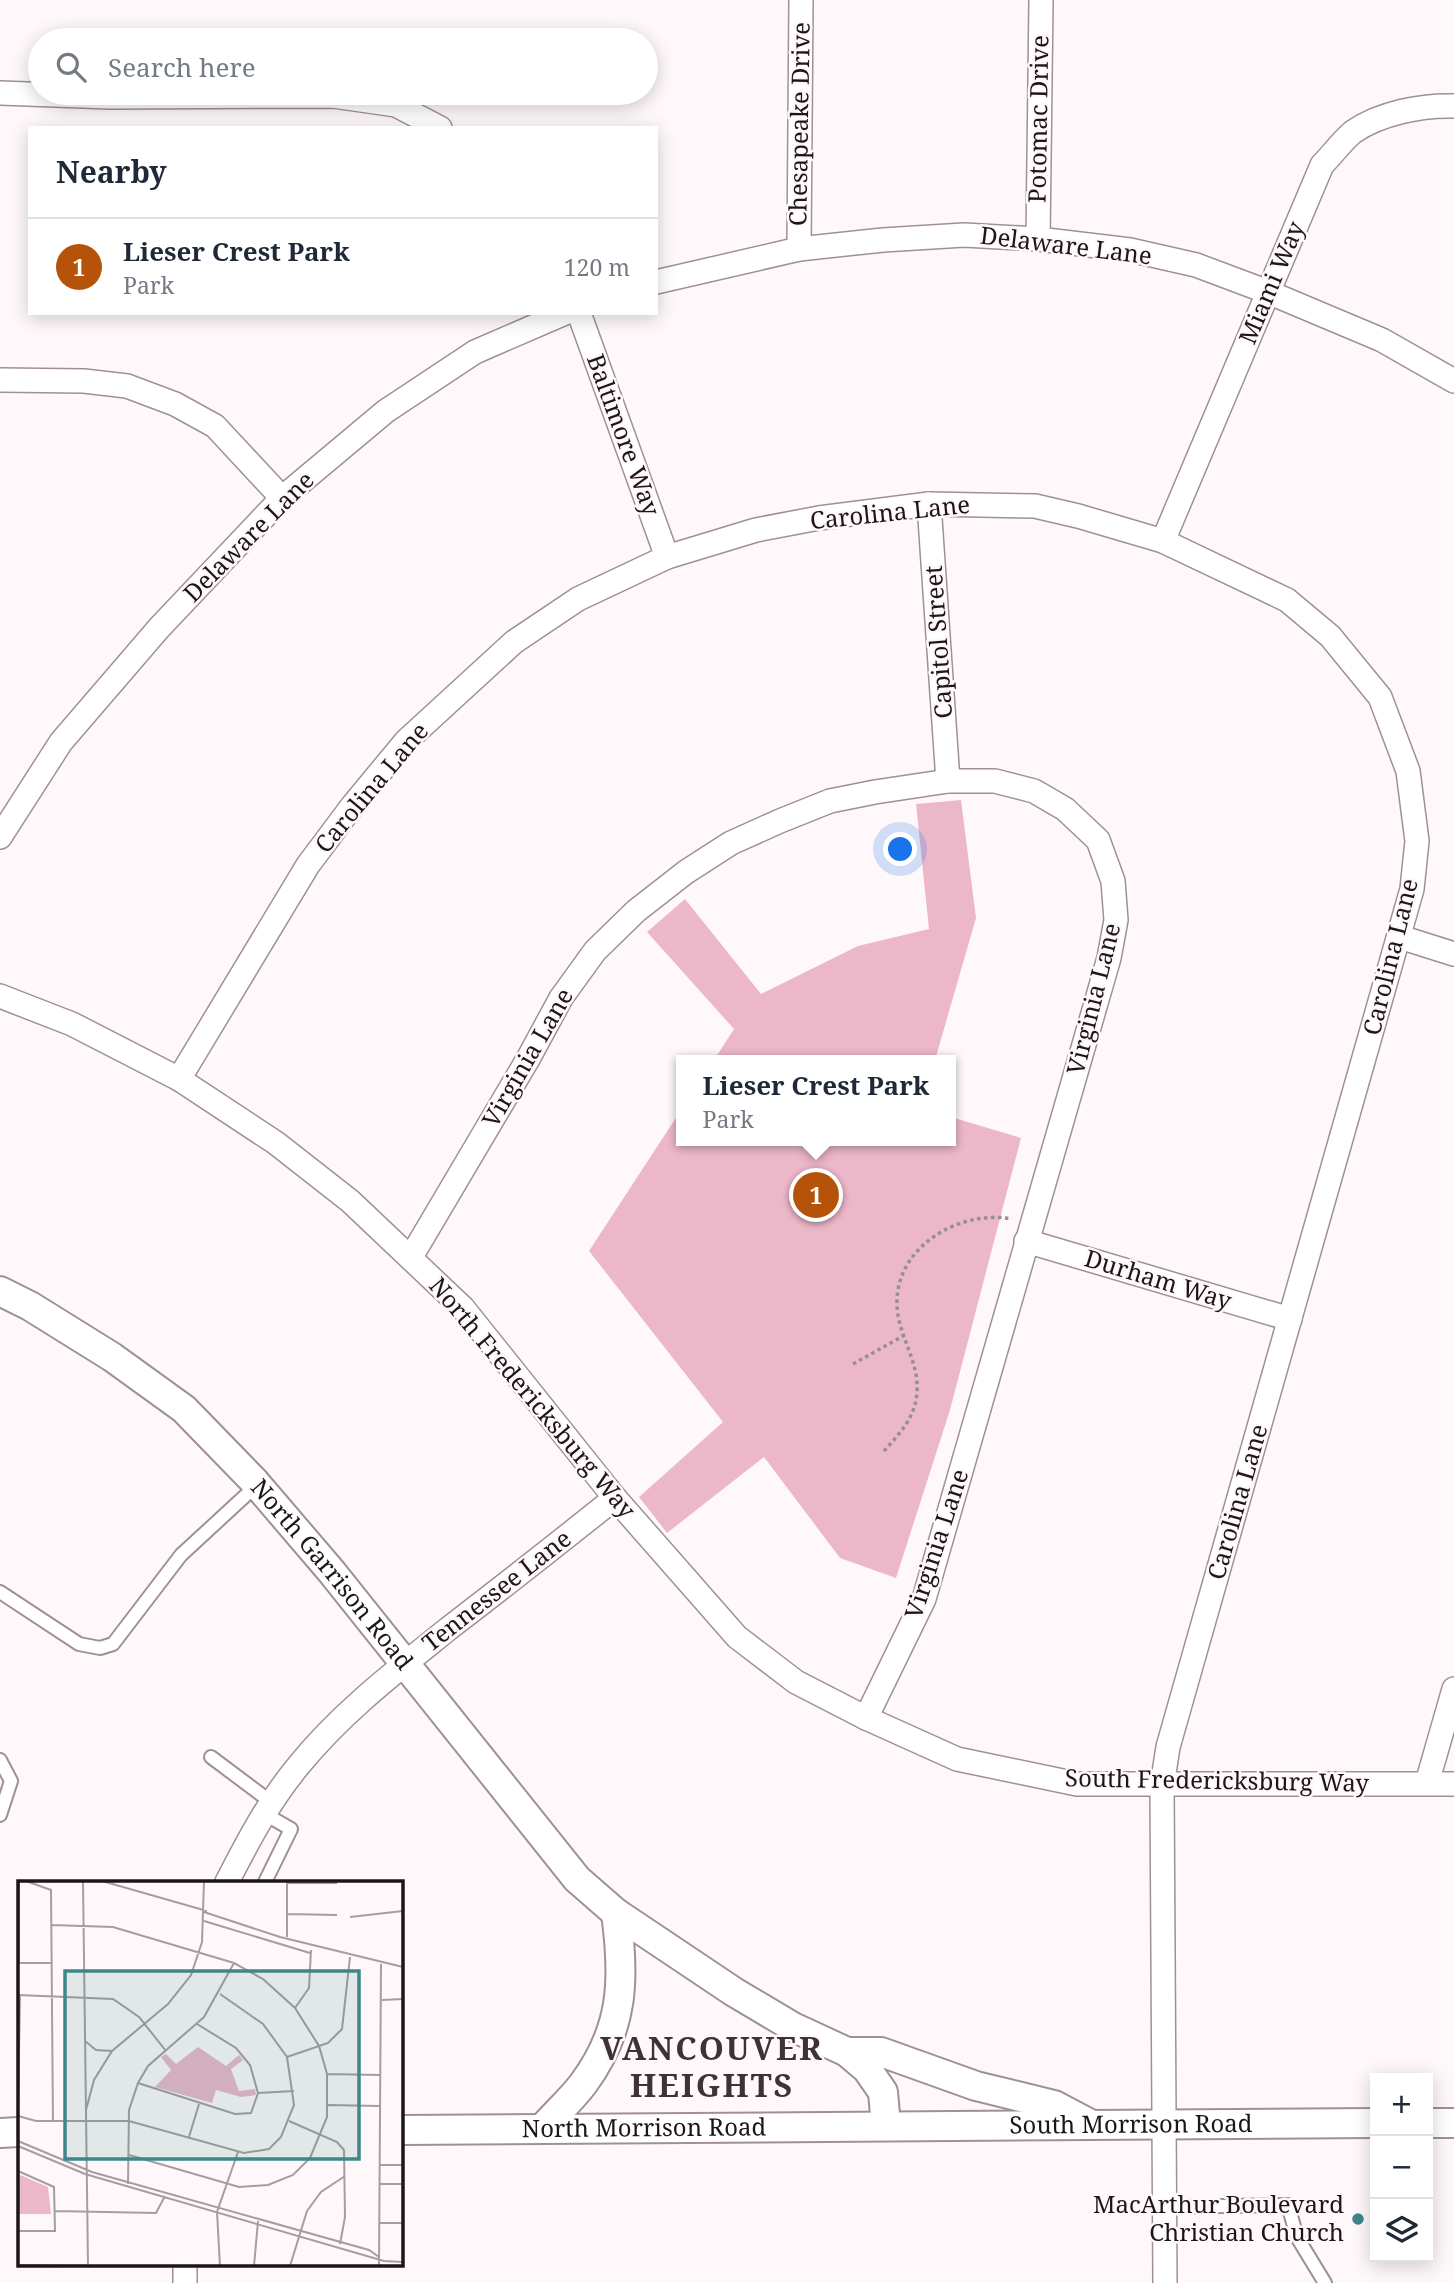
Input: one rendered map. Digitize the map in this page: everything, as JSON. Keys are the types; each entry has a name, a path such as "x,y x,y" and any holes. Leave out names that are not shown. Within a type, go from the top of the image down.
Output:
{"street":[{"name":"Chesapeake Drive","path":"799,249 802,0"},
{"name":"Potomac Drive","path":"1038,239 1041,0"},
{"path":"0,93 28,94"},
{"path":"396,105 436,126"},
{"name":"Miami Way","path":"1163,541 1322,165 1353,132 1389,115 1432,105 1454,106"},
{"name":"Delaware Lane","path":"658,282 799,249 964,235 1038,239 1130,250 1196,265 1268,292 1382,340 1454,381"},
{"name":"Delaware Lane","path":"0,836 61,742 159,628 282,498 386,411 475,352 560,315"},
{"name":"Baltimore Way","path":"580,315 667,557"},
{"path":"0,380 84,381 127,386 175,404 215,426 282,498"},
{"name":"Carolina Lane","path":"179,1079 309,865 353,805 406,741 514,642 578,598 667,557 756,530 820,518 929,504 1035,506 1163,541 1287,600 1330,636 1380,697 1408,771 1417,841 1412,889 1168,1747 1162,1786 1165,2283"},
{"name":"Capitol Street","path":"929,504 948,781"},
{"name":"Virginia Lane","path":"411,1257 561,998 595,951 636,911 686,872 731,843 830,801 948,781 995,781 1034,791 1065,809 1098,840 1113,881 1116,920 1108,958 925,1599 866,1718"},
{"path":"1400,937 1454,954"},
{"name":"North Fredericksburg Way","path":"0,996 72,1024 179,1079 276,1143 350,1201 463,1308 615,1497 737,1637 796,1682 866,1718"},
{"name":"Durham Way","path":"1026,1241 1290,1319"},
{"name":"North Garrison Road","path":"0,1291 30,1306 112,1357 184,1409 258,1485 331,1572 577,1879 616,1913 734,1993 793,2027 847,2052"},
{"name":"Tennessee Lane","path":"228,1881 267,1807 300,1763 355,1706 615,1497"},
{"path":"1427,1783 1454,1689"},
{"name":"South Fredericksburg Way","path":"866,1718 957,1759 1077,1784 1454,1784"},
{"path":"542,2129 582,2085 607,2044 620,2000 622,1955 616,1913"},
{"path":"847,2052 867,2069 883,2092 886,2126"},
{"path":"847,2052 881,2052 976,2085 1054,2105 1095,2127"},
{"name":"South Morrison Road","path":"886,2126 1095,2127 1370,2123"},
{"path":"1433,2123 1454,2123"},
{"name":"North Morrison Road","path":"402,2130 886,2126"},
{"path":"0,2133 18,2133"}],"lane":[{"path":"0,1592 79,1644 100,1648 113,1644 181,1555 258,1485"},
{"path":"211,1757 291,1829 265,1881"},
{"path":"0,1760 11,1781 0,1815"},
{"path":"1165,2207 1288,2205 1297,2237 1325,2283"}],"path":[{"path":"884,1451 904,1429 914,1412 918,1393 917,1373 903,1336 897,1302 902,1276 915,1252 941,1231 973,1219 1016,1220 1026,1241"},
{"path":"853,1364 903,1336"}],"shaded area":[{"path":"961,800 976,918 936,1055 717,1055 734,1029 647,932 685,899 761,994 858,946 929,929 916,804"},
{"path":"676,1118 676,1146 956,1146 956,1118 1021,1138 950,1410 896,1578 840,1558 764,1457 667,1533 639,1497 723,1422 589,1251"}],"place":[{"name":"Lieser Crest Park","path":"816,1195"},
{"name":"MacArthur Boulevard Christian Church","path":"1358,2219"}],"district":[{"name":"VANCOUVER HEIGHTS","path":"712,2068"}]}
